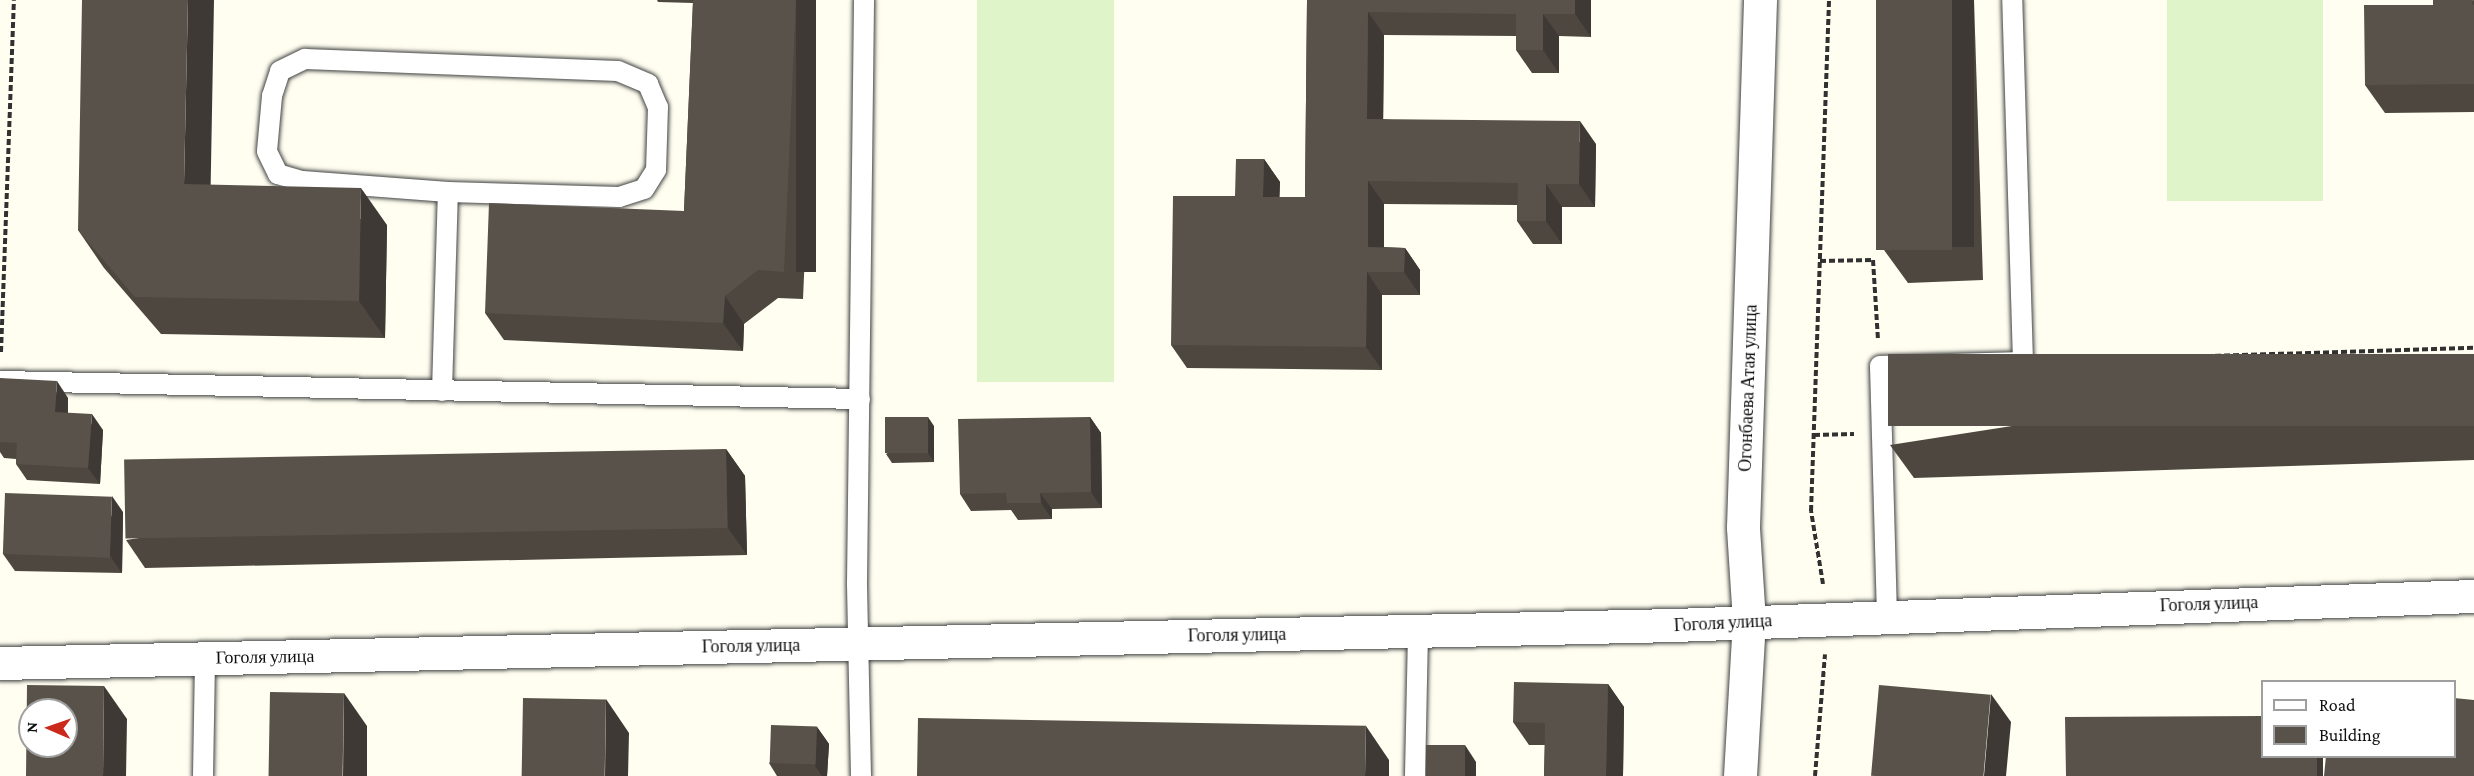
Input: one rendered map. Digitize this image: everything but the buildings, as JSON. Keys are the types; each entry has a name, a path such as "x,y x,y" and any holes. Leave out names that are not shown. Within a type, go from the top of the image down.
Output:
{"street":[{"name":"Огонбаева Атая улица","path":"1740,776 1749,621 1743,527 1760,0"},
{"name":"Гоголя улица","path":"0,663 1418,631 2474,596"}],"lane":[{"path":"861,776 857,643 864,0"},
{"path":"1887,615 1880,366 2023,362 2012,0"},
{"path":"305,59 618,71 648,84 658,107 656,170 644,189 619,197 448,192 302,181 278,174 267,151 272,96 280,71 305,59"},
{"path":"442,391 448,192"},
{"path":"0,381 860,399"},
{"path":"1415,776 1418,631"},
{"path":"203,776 204,658"}],"path":[{"path":"0,365 14,0"},
{"path":"1815,776 1828,618 1811,511 1829,0"},
{"path":"1820,261 1873,260 1880,366"},
{"path":"2023,362 2474,348"},
{"path":"1814,435 1882,434"}],"green space":[{"path":"977,0 1114,0 1114,382 977,382"},
{"path":"2167,0 2323,0 2323,201 2167,201"}]}
